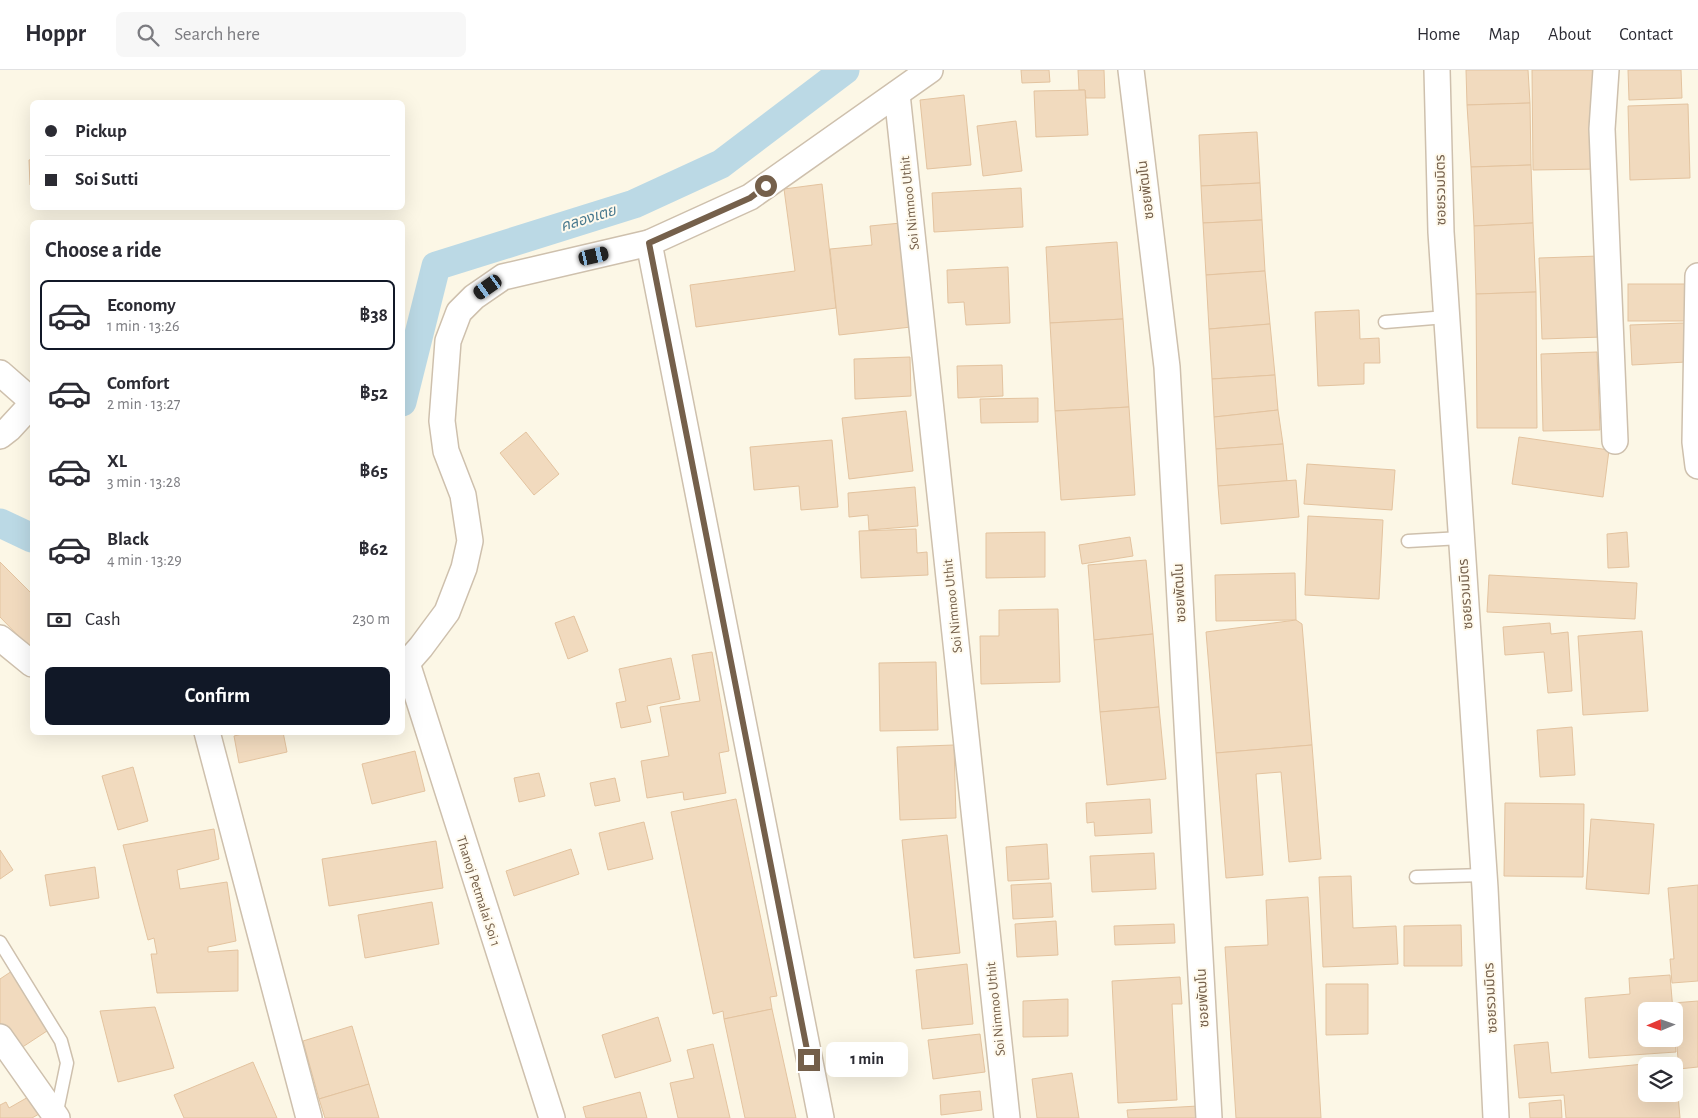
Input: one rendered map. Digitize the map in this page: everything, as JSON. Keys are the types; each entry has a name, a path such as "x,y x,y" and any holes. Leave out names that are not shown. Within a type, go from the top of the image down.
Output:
{"street":[{"path":"405,663 434,632 447,612 464,568 470,541 463,495 446,451 442,421 448,341 459,312 474,297 502,277 649,243 750,198 930,70"},
{"name":"ซอยพัฒโน","path":"1131,70 1167,368 1209,1118"},
{"name":"ซอยรวมมิตร","path":"1437,70 1440,232 1484,875 1496,1118"},
{"path":"1606,70 1602,129 1614,440"},
{"name":"Soi Nimnoo Uthit","path":"897,94 1007,1118"},
{"path":"649,243 821,1118"},
{"path":"1698,276 1695,442 1698,466"},
{"path":"0,373 30,401"},
{"path":"5,432 30,405"},
{"path":"0,638 30,662"},
{"name":"Thanoj Petmalai Soi 1","path":"405,667 552,1118"},
{"path":"209,735 309,1118"},
{"path":"0,1037 56,1117"}],"lane":[{"path":"1385,322 1446,317"},
{"path":"1408,541 1461,538"},
{"path":"1416,877 1484,875"},
{"path":"0,942 61,1041 67,1063 56,1117"}],"building":[{"path":"1021,70 1049,70 1050,82 1022,83"},
{"path":"1078,70 1104,70 1105,98 1086,98 1085,90 1079,90"},
{"path":"1466,70 1528,70 1530,103 1467,105"},
{"path":"1532,70 1600,70 1601,169 1533,170"},
{"path":"1628,70 1681,70 1682,98 1629,100"},
{"path":"1085,90 1088,135 1036,137 1034,91"},
{"path":"964,95 971,165 927,169 920,100"},
{"path":"1530,103 1531,165 1471,167 1467,105"},
{"path":"1688,104 1690,178 1630,180 1628,106"},
{"path":"1016,121 1022,171 983,176 977,126"},
{"path":"1257,132 1260,183 1201,186 1199,135"},
{"path":"1531,165 1533,223 1474,226 1471,167"},
{"path":"1260,183 1262,220 1203,223 1201,186"},
{"path":"822,184 836,308 696,327 690,285 795,271 784,189"},
{"path":"1021,188 1023,227 934,232 932,193"},
{"path":"1262,220 1265,271 1206,275 1203,223"},
{"path":"901,223 911,327 839,335 830,249 872,245 870,226"},
{"path":"1533,223 1536,292 1476,294 1474,226"},
{"path":"1117,242 1123,319 1050,323 1046,247"},
{"path":"1599,256 1602,337 1542,339 1539,258"},
{"path":"1008,267 1010,323 966,325 964,302 948,303 947,270"},
{"path":"1265,271 1270,324 1209,329 1206,275"},
{"path":"1628,284 1686,284 1686,321 1628,321"},
{"path":"1536,292 1537,428 1477,428 1476,294"},
{"path":"1359,310 1360,339 1379,338 1380,363 1364,363 1364,384 1318,386 1315,312"},
{"path":"1123,319 1129,407 1055,411 1050,323"},
{"path":"1684,323 1686,362 1632,365 1630,325"},
{"path":"1270,324 1275,375 1212,379 1209,329"},
{"path":"1597,352 1600,430 1543,431 1541,354"},
{"path":"910,357 911,396 855,399 854,359"},
{"path":"1002,365 1003,396 958,398 957,366"},
{"path":"1275,375 1278,410 1214,417 1212,379"},
{"path":"1038,398 1038,422 981,423 980,399"},
{"path":"1129,407 1135,495 1061,500 1055,411"},
{"path":"1278,410 1283,444 1216,449 1214,417"},
{"path":"906,411 913,471 849,479 842,418"},
{"path":"526,432 559,474 534,495 500,453"},
{"path":"1519,437 1609,450 1603,497 1512,484"},
{"path":"832,440 838,507 801,510 799,486 754,490 750,447"},
{"path":"1283,444 1287,481 1218,486 1216,449"},
{"path":"1307,464 1395,470 1392,510 1304,504"},
{"path":"1296,480 1299,517 1221,524 1218,486"},
{"path":"915,487 918,526 869,530 868,515 849,517 848,493"},
{"path":"1308,516 1383,520 1379,599 1305,595"},
{"path":"916,529 917,553 927,552 928,575 861,578 859,531"},
{"path":"1045,532 1045,577 986,578 986,533"},
{"path":"1627,532 1629,567 1608,568 1607,534"},
{"path":"1130,537 1133,556 1082,564 1079,545"},
{"path":"1146,560 1153,634 1094,640 1088,565"},
{"path":"0,562 30,592 30,648 0,617"},
{"path":"1295,573 1296,620 1216,621 1215,575"},
{"path":"1489,575 1637,583 1635,619 1487,612"},
{"path":"1058,609 1060,682 981,684 980,636 999,636 999,610"},
{"path":"574,616 588,651 568,659 555,623"},
{"path":"1296,620 1302,624 1312,745 1216,753 1206,632"},
{"path":"1550,623 1551,634 1568,632 1572,691 1548,693 1544,652 1505,655 1503,627"},
{"path":"1642,631 1648,711 1583,715 1578,636"},
{"path":"1153,634 1159,707 1100,712 1094,640"},
{"path":"712,652 729,751 719,753 726,793 684,800 683,792 647,798 641,761 669,756 660,707 700,701 692,655"},
{"path":"671,658 680,699 647,706 651,722 621,728 616,703 626,701 619,669"},
{"path":"936,662 938,730 880,731 879,663"},
{"path":"1159,707 1166,779 1107,785 1100,712"},
{"path":"1572,727 1575,775 1540,777 1537,730"},
{"path":"284,735 287,752 239,763 234,736"},
{"path":"954,745 956,818 900,820 897,747"},
{"path":"1312,745 1321,859 1289,862 1281,772 1256,774 1263,875 1226,878 1216,753"},
{"path":"415,751 425,791 372,804 362,764"},
{"path":"133,767 148,821 118,830 102,776"},
{"path":"539,773 545,796 519,802 514,778"},
{"path":"615,778 620,801 595,806 590,783"},
{"path":"736,799 777,996 770,997 772,1009 724,1019 723,1011 713,1014 671,812"},
{"path":"1150,799 1152,833 1095,836 1094,822 1087,823 1086,803"},
{"path":"1505,803 1584,804 1583,877 1504,876"},
{"path":"1591,819 1654,824 1649,894 1586,889"},
{"path":"644,822 653,859 608,870 599,833"},
{"path":"214,829 219,859 177,870 180,889 227,882 236,941 208,947 208,952 238,950 238,991 157,993 151,954 157,954 154,938 148,940 123,845"},
{"path":"947,835 960,953 914,958 902,840"},
{"path":"436,841 443,888 329,906 322,859"},
{"path":"1047,844 1049,879 1008,881 1006,847"},
{"path":"571,849 579,874 514,896 506,871"},
{"path":"0,850 13,870 0,879"},
{"path":"1154,853 1156,889 1092,892 1090,856"},
{"path":"95,867 99,898 50,906 45,875"},
{"path":"1351,876 1353,928 1396,926 1398,964 1323,967 1319,877"},
{"path":"1051,883 1053,917 1013,919 1011,885"},
{"path":"1698,885 1698,981 1672,983 1670,959 1674,959 1668,888"},
{"path":"1308,897 1321,1118 1236,1118 1225,947 1268,945 1266,900"},
{"path":"432,902 439,944 365,958 358,915"},
{"path":"1056,921 1058,955 1017,957 1015,924"},
{"path":"1174,924 1175,943 1115,945 1114,926"},
{"path":"1461,925 1462,966 1404,966 1404,926"},
{"path":"967,964 973,1024 922,1029 916,970"},
{"path":"12,971 50,1029 18,1050 0,1023 0,979"},
{"path":"1670,975 1672,1002 1638,1002 1638,1048 1676,1048 1676,1052 1589,1058 1585,998 1630,994 1629,978"},
{"path":"1180,977 1182,1004 1172,1004 1177,1100 1118,1103 1112,981"},
{"path":"1326,984 1368,984 1368,1034 1326,1035"},
{"path":"1068,999 1068,1036 1023,1037 1023,1001"},
{"path":"1698,1001 1698,1067 1683,1069 1683,1057 1678,1057 1677,1048 1683,1047 1683,1002"},
{"path":"155,1007 174,1068 118,1082 100,1011"},
{"path":"772,1009 796,1118 745,1118 724,1019"},
{"path":"658,1017 671,1061 615,1078 602,1035"},
{"path":"352,1026 369,1084 319,1099 303,1041"},
{"path":"980,1034 985,1072 933,1079 928,1040"},
{"path":"1548,1042 1551,1073 1638,1065 1638,1102 1679,1102 1680,1118 1566,1118 1564,1095 1519,1098 1514,1045"},
{"path":"713,1044 730,1118 678,1118 670,1083 694,1078 687,1050"},
{"path":"253,1062 277,1118 184,1118 174,1095"},
{"path":"1072,1073 1079,1118 1037,1118 1032,1079"},
{"path":"369,1084 379,1118 325,1118 319,1099"},
{"path":"980,1091 982,1110 941,1115 940,1095"},
{"path":"640,1092 647,1118 586,1118 583,1107"},
{"path":"30,1096 39,1114 32,1118 0,1118 0,1105 6,1102 9,1108"},
{"path":"1561,1100 1562,1118 1530,1118 1529,1103"},
{"path":"1198,1106 1198,1118 1128,1118 1127,1110"}],"waterway":[{"name":"คลองเตย","path":"405,390 436,266 634,204 721,164 845,70"},
{"name":"คลองเตย","path":"0,523 30,537"}],"route":[{"path":"766,186 750,198 649,243 809,1060"}]}
